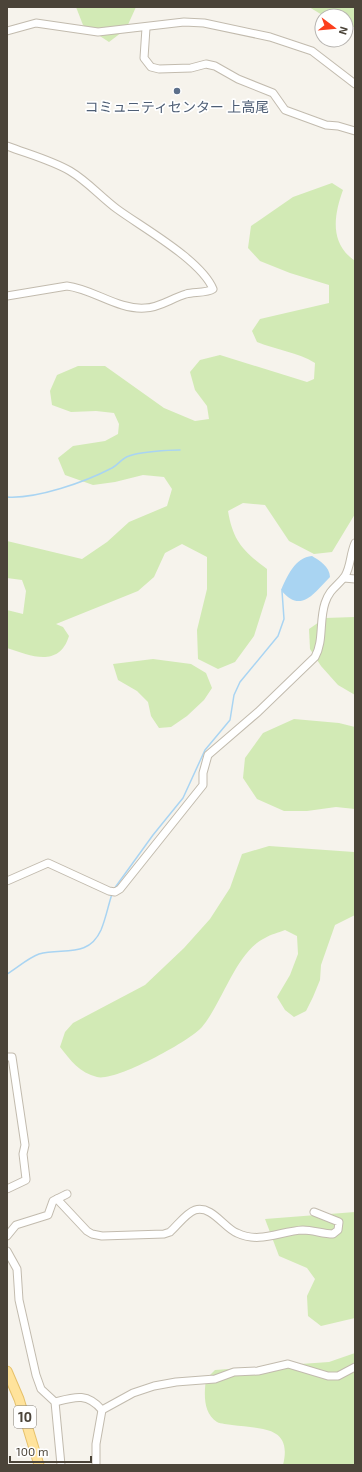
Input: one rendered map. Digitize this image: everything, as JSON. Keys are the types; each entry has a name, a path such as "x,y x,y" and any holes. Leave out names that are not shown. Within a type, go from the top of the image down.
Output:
{"main road":[{"name":"10","path":"7,1371 10,1385 39,1465"}],"street":[{"path":"7,31 36,23 98,32 146,28 184,22 204,23 270,37 312,51 355,84"},
{"path":"146,28 144,58 150,67 159,69 191,68 206,64 215,66 238,79 273,93 285,110 326,125 338,126 355,131"},
{"path":"7,146 76,175 117,209 185,258 210,281 213,289 187,294 154,307 144,308 116,302 75,287 67,286 7,296"},
{"path":"7,881 48,863 109,891 114,892 120,889 204,785 204,773 208,754 258,712 315,657 318,651 321,619 325,601 333,587 344,578 348,570 355,543"},
{"path":"344,578 355,579"},
{"path":"7,1057 12,1057 25,1145 23,1154 26,1180 7,1189"},
{"path":"7,1236 16,1225 48,1215 53,1201 67,1194"},
{"path":"56,1199 87,1231 92,1234 102,1236 164,1234 170,1232 195,1210 202,1210 219,1219 229,1229 248,1237 259,1238 303,1230 333,1234 338,1230 338,1222 314,1212"},
{"path":"7,1251 17,1269 19,1300 36,1375 42,1389 54,1402 61,1465"},
{"path":"102,1410 133,1393 154,1386 176,1382 215,1379 234,1372 258,1371 288,1364 328,1376 338,1376 355,1367"},
{"path":"54,1402 79,1396 97,1403 102,1410 96,1444 96,1465"}],"green space":[{"path":"76,7 136,7 126,29 109,42 83,25"},
{"path":"309,7 355,7 355,27 354,8 314,8 314,10"},
{"path":"332,183 343,190 337,209 337,237 347,254 355,261 355,514 332,552 314,554 289,541 265,505 243,503 228,511 233,530 240,544 251,557 267,569 267,595 254,636 235,662 218,669 198,659 197,630 207,589 207,557 182,544 165,553 154,577 138,591 56,624 63,627 69,636 64,646 58,652 51,656 43,657 25,654 7,648 7,610 23,614 26,591 22,580 7,578 7,541 82,559 107,542 129,522 167,506 172,489 164,477 143,475 115,482 93,485 65,475 58,458 73,446 105,441 118,434 119,424 114,413 96,411 71,412 52,405 50,391 57,375 78,366 105,366 164,408 195,421 209,419 207,406 195,390 190,372 200,360 220,355 307,382 314,379 315,363 301,356 257,342 252,331 260,319 329,303 329,285 290,273 260,261 248,248 251,226 293,197"},
{"path":"355,617 355,695 338,685 321,666 310,649 309,629 325,618"},
{"path":"153,659 191,664 206,673 212,688 204,700 187,716 171,727 159,728 151,716 148,702 137,691 118,680 113,664"},
{"path":"294,719 339,723 355,727 355,809 336,807 307,811 284,811 257,799 243,778 245,758 263,733"},
{"path":"269,846 354,852 355,850 355,915 335,925 321,965 320,980 306,1011 294,1017 285,1010 277,997 290,975 298,954 297,936 285,930 265,938 246,954 230,978 210,1017 195,1033 152,1059 119,1073 106,1077 97,1077 80,1069 60,1047 65,1032 73,1023 145,985 184,948 210,919 230,888 242,854"},
{"path":"355,1212 355,1318 321,1326 308,1316 307,1296 315,1279 307,1268 279,1256 265,1219"},
{"path":"355,1353 355,1465 283,1465 285,1452 283,1442 279,1436 263,1429 219,1423 209,1414 205,1397 206,1379 215,1370 329,1362"}],"water":[{"path":"312,556 326,567 330,573 330,577 313,594 301,601 295,601 281,590 292,568 306,557"}],"waterway":[{"path":"7,497 32,495 75,484 112,468 124,458 139,453 180,450"},
{"path":"114,889 153,835 183,798 205,750 230,720 234,695 240,682 278,636 284,619 282,591"},
{"path":"7,974 39,954 74,950 89,945 96,939 101,930 112,894"}],"place":[{"name":"コミュニティセンター 上高尾","path":"177,91"}]}
